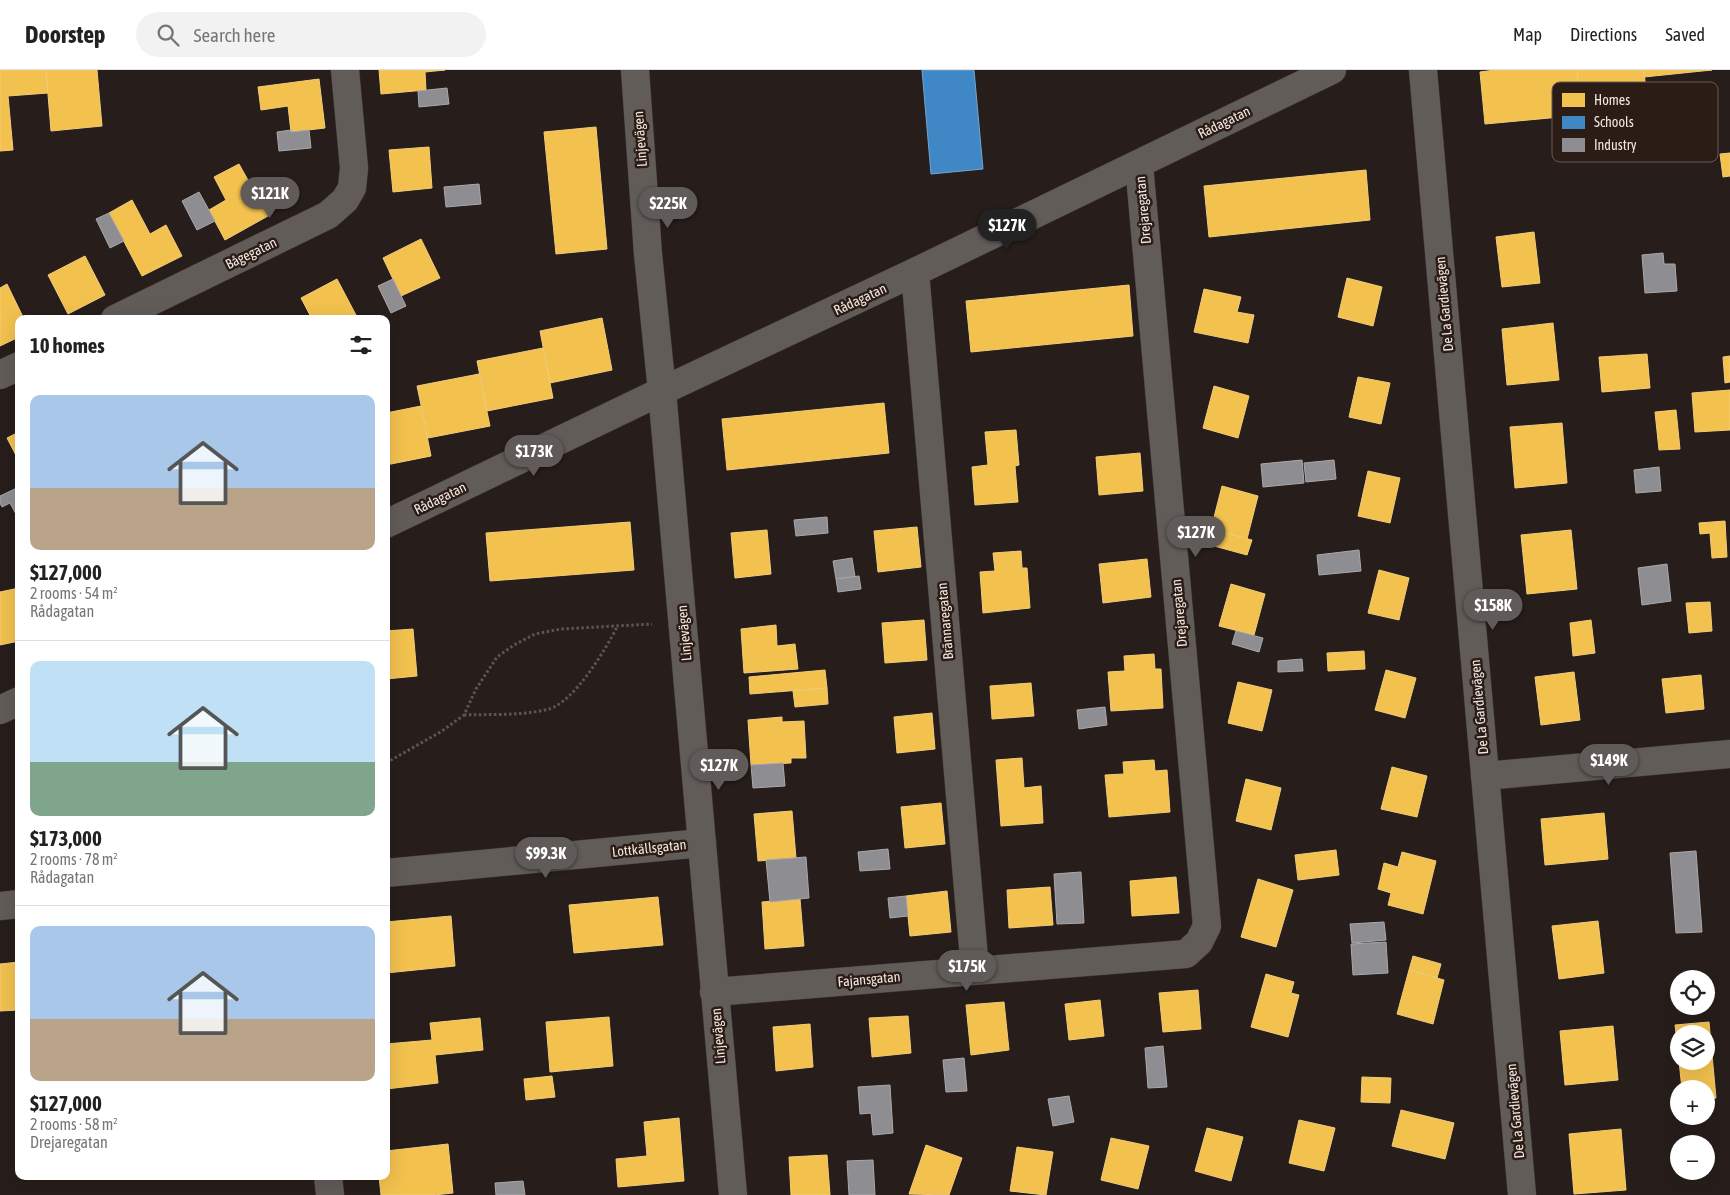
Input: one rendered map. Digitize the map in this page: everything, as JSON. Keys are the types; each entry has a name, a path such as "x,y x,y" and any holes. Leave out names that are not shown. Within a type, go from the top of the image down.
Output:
{"street":[{"name":"Bågegatan","path":"123,315 328,215 345,200 352,188 354,168 345,70"},
{"name":"Linjevägen","path":"635,70 648,254 683,622 733,1195"},
{"name":"Rådagatan","path":"390,522 915,272 1332,70"},
{"name":"De La Gardievägen","path":"1423,70 1522,1195"},
{"name":"Drejaregatan","path":"1139,164 1208,926 1199,942"},
{"name":"Brännaregatan","path":"915,272 975,970"},
{"path":"0,375 15,368"},
{"path":"0,710 15,703"},
{"path":"1485,776 1730,754"},
{"name":"Lottkällsgatan","path":"390,874 702,843"},
{"path":"0,906 15,904"},
{"name":"Fajansgatan","path":"714,992 1186,954 1199,942"},
{"path":"328,1180 330,1195"}],"path":[{"path":"390,761 442,731 464,715 476,689 497,657 535,634 561,629 683,622"},
{"path":"464,715 530,712 551,709 563,702 582,682 606,648 617,626"}],"building: Homes":[{"path":"0,70 46,70 48,93 8,96 13,150 0,151"},
{"path":"46,70 97,70 102,126 51,131"},
{"path":"379,70 445,70 425,72 426,90 381,94"},
{"path":"1495,70 1577,70 1578,82 1552,82 1552,118 1485,124 1480,72"},
{"path":"1577,70 1644,70 1645,82 1578,82"},
{"path":"1644,70 1712,70 1644,77"},
{"path":"319,79 325,128 291,132 288,106 261,110 258,87"},
{"path":"596,127 607,249 556,254 544,132"},
{"path":"429,147 432,188 393,192 389,150"},
{"path":"1730,153 1730,176 1723,177 1720,154"},
{"path":"239,164 268,216 225,240 209,210 226,200 214,177"},
{"path":"1366,170 1370,220 1209,237 1204,186"},
{"path":"132,200 150,234 166,225 182,256 142,276 109,213"},
{"path":"1534,232 1540,283 1502,287 1496,237"},
{"path":"421,239 440,278 401,296 383,258"},
{"path":"85,256 105,295 68,314 48,275"},
{"path":"1347,278 1382,287 1373,326 1338,317"},
{"path":"337,279 356,315 310,315 301,298"},
{"path":"7,284 22,315 15,315 15,339 0,346 0,288"},
{"path":"1129,285 1133,336 971,352 966,301"},
{"path":"1204,289 1241,297 1237,312 1254,315 1248,343 1194,332"},
{"path":"602,318 612,370 550,383 540,331"},
{"path":"1553,323 1559,380 1507,385 1502,329"},
{"path":"543,348 553,398 487,411 477,361"},
{"path":"1647,354 1650,388 1602,392 1599,357"},
{"path":"1730,356 1730,382 1725,383 1723,357"},
{"path":"479,374 490,426 428,438 417,386"},
{"path":"1358,377 1390,383 1381,424 1349,417"},
{"path":"1214,386 1249,396 1238,438 1203,428"},
{"path":"1730,390 1730,430 1695,432 1692,393"},
{"path":"884,403 889,453 727,470 722,419"},
{"path":"421,406 431,456 390,464 390,412"},
{"path":"1676,410 1680,449 1659,450 1655,412"},
{"path":"1562,423 1567,483 1515,488 1510,427"},
{"path":"1016,430 1019,465 1015,466 1018,502 975,505 972,467 988,465 985,432"},
{"path":"15,434 15,453 7,438"},
{"path":"1140,453 1143,491 1099,495 1096,457"},
{"path":"1368,471 1400,478 1390,523 1358,516"},
{"path":"1222,486 1258,496 1247,539 1211,529"},
{"path":"1725,521 1727,557 1712,558 1710,533 1700,534 1699,523"},
{"path":"630,522 634,570 490,581 486,533"},
{"path":"917,527 921,567 878,572 874,531"},
{"path":"767,530 771,574 735,578 731,533"},
{"path":"1571,530 1577,589 1527,594 1521,535"},
{"path":"1218,531 1252,540 1247,555 1214,546"},
{"path":"1021,551 1022,568 1027,568 1030,608 983,613 980,572 995,571 993,553"},
{"path":"1147,559 1151,597 1103,603 1099,564"},
{"path":"1379,570 1409,578 1399,620 1368,613"},
{"path":"1231,584 1265,594 1254,635 1219,626"},
{"path":"15,589 15,642 0,645 0,592"},
{"path":"1710,602 1712,631 1689,633 1686,603"},
{"path":"924,620 927,660 885,663 882,623"},
{"path":"1591,620 1595,653 1573,656 1570,623"},
{"path":"776,625 777,646 795,644 798,669 744,673 741,629"},
{"path":"413,629 417,676 390,679 390,631"},
{"path":"1364,651 1365,669 1328,671 1327,653"},
{"path":"1154,654 1155,669 1161,669 1163,708 1111,711 1108,672 1125,671 1124,656"},
{"path":"825,670 827,688 750,694 749,677"},
{"path":"1386,670 1416,678 1405,718 1375,710"},
{"path":"1574,672 1580,720 1541,725 1535,677"},
{"path":"1701,675 1704,709 1666,713 1662,679"},
{"path":"1238,682 1272,690 1262,731 1228,723"},
{"path":"1031,683 1034,716 992,719 990,686"},
{"path":"827,688 828,704 795,707 793,691"},
{"path":"932,713 935,749 897,753 894,717"},
{"path":"782,717 782,722 804,721 806,758 791,758 791,763 751,765 748,720"},
{"path":"1022,758 1024,788 1041,786 1043,823 1001,826 996,760"},
{"path":"1154,760 1155,771 1167,770 1170,812 1109,817 1105,775 1124,774 1123,762"},
{"path":"1392,767 1427,776 1417,817 1381,809"},
{"path":"1246,779 1281,788 1271,830 1236,821"},
{"path":"941,803 945,844 905,848 901,807"},
{"path":"792,811 796,858 758,861 754,814"},
{"path":"1604,813 1608,859 1545,865 1541,819"},
{"path":"1336,850 1339,875 1298,880 1295,855"},
{"path":"1402,852 1436,861 1423,914 1388,905 1391,893 1378,889 1384,863 1398,867"},
{"path":"1176,877 1179,913 1132,916 1130,881"},
{"path":"1258,879 1293,890 1276,947 1241,937"},
{"path":"1050,887 1053,925 1009,928 1007,890"},
{"path":"947,891 951,932 910,936 906,896"},
{"path":"658,897 663,945 574,953 569,905"},
{"path":"800,899 804,946 765,949 762,902"},
{"path":"451,916 455,966 390,973 390,922"},
{"path":"1598,921 1604,973 1559,979 1552,926"},
{"path":"1413,956 1441,964 1437,978 1409,970"},
{"path":"15,962 15,1010 0,1011 0,964"},
{"path":"1409,970 1444,980 1433,1024 1397,1014"},
{"path":"1266,974 1294,982 1291,993 1299,995 1288,1037 1251,1027"},
{"path":"1198,990 1201,1029 1163,1032 1159,993"},
{"path":"1100,1000 1104,1036 1069,1040 1065,1004"},
{"path":"1004,1002 1009,1050 971,1055 966,1005"},
{"path":"908,1016 911,1053 872,1057 869,1018"},
{"path":"609,1017 613,1066 550,1072 546,1022"},
{"path":"480,1018 483,1050 435,1055 438,1083 390,1089 390,1044 432,1040 430,1023"},
{"path":"1709,1022 1709,1025 1675,1025"},
{"path":"810,1024 813,1067 776,1071 773,1027"},
{"path":"1613,1026 1618,1080 1565,1085 1560,1031"},
{"path":"1680,1070 1713,1070 1714,1080 1681,1080"},
{"path":"552,1076 555,1097 526,1100 524,1079"},
{"path":"1362,1077 1391,1078 1390,1103 1361,1102"},
{"path":"1401,1110 1454,1123 1445,1159 1392,1146"},
{"path":"679,1118 684,1181 618,1187 616,1159 647,1156 644,1122"},
{"path":"1299,1120 1335,1128 1324,1171 1289,1163"},
{"path":"1207,1128 1243,1137 1231,1181 1195,1171"},
{"path":"1621,1129 1626,1190 1574,1194 1569,1134"},
{"path":"1111,1138 1149,1146 1138,1189 1101,1180"},
{"path":"448,1144 453,1193 381,1195 379,1180 390,1180 390,1151"},
{"path":"926,1145 962,1158 949,1195 909,1194"},
{"path":"1017,1147 1053,1152 1046,1195 1010,1191"},
{"path":"827,1155 830,1195 791,1195 789,1157"}],"building: Schools":[{"path":"922,70 974,70 983,169 931,174"}],"building: Industry":[{"path":"447,88 449,104 419,107 418,91"},
{"path":"291,130 291,132 309,130 311,148 279,151 277,132"},
{"path":"479,184 481,204 446,207 444,187"},
{"path":"199,192 215,221 197,230 182,201"},
{"path":"109,213 124,241 110,248 96,219"},
{"path":"1663,253 1664,264 1675,264 1677,291 1645,293 1642,255"},
{"path":"393,279 406,306 391,313 378,286"},
{"path":"1302,460 1304,483 1263,487 1261,464"},
{"path":"1334,460 1336,479 1306,482 1304,463"},
{"path":"1659,467 1661,491 1636,493 1634,470"},
{"path":"15,489 15,512 10,503 2,507 0,496"},
{"path":"827,517 828,533 796,536 794,520"},
{"path":"1359,550 1361,571 1319,575 1317,555"},
{"path":"852,558 855,577 836,579 833,561"},
{"path":"1667,564 1671,601 1642,605 1638,568"},
{"path":"859,576 861,589 838,592 836,579"},
{"path":"1236,631 1263,638 1259,652 1232,644"},
{"path":"1302,659 1303,671 1278,672 1278,661"},
{"path":"1105,707 1107,725 1079,729 1077,710"},
{"path":"783,763 785,786 753,788 751,765"},
{"path":"888,849 890,869 860,871 858,852"},
{"path":"1696,851 1702,932 1676,933 1670,853"},
{"path":"806,857 809,898 770,902 766,860"},
{"path":"1081,872 1084,923 1057,924 1054,874"},
{"path":"906,896 908,916 890,918 888,898"},
{"path":"1384,922 1386,940 1352,943 1350,924"},
{"path":"1386,942 1388,973 1353,975 1351,944"},
{"path":"1163,1046 1167,1087 1148,1088 1145,1048"},
{"path":"964,1058 967,1091 946,1092 943,1060"},
{"path":"890,1085 893,1133 873,1135 871,1113 860,1114 858,1087"},
{"path":"1069,1096 1074,1122 1053,1126 1048,1099"},
{"path":"873,1160 875,1195 849,1195 847,1161"},
{"path":"523,1181 525,1195 496,1195 495,1183"}]}
